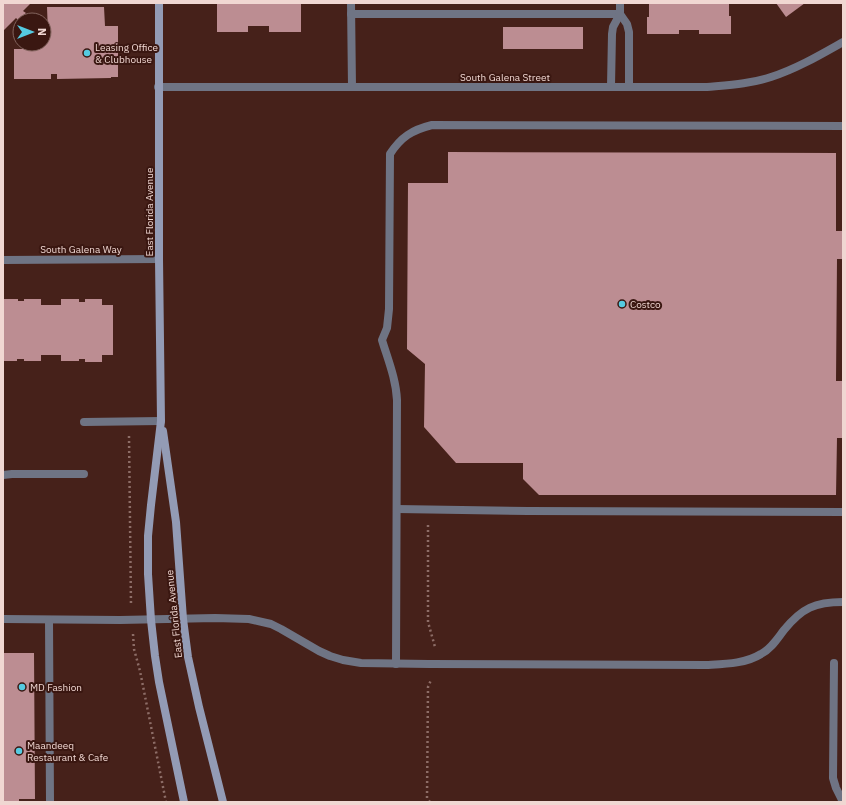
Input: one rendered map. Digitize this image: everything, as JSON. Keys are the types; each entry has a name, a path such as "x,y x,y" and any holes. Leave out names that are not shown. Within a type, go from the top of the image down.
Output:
{"main road":[{"name":"East Florida Avenue","path":"158,3 161,421 152,489 148,536 148,574 154,656 184,802"},
{"name":"East Florida Avenue","path":"161,421 174,501 183,618 188,657 223,802"}],"street":[{"path":"351,3 352,87"},
{"path":"611,86 612,34 613,27 620,14 620,3"},
{"path":"351,14 620,14"},
{"path":"620,14 627,24 629,32 629,86"},
{"name":"South Galena Street","path":"158,87 707,87 756,81 784,73 843,42"},
{"path":"396,664 396,390 382,340 387,328 389,309 390,154 397,144 419,129 432,125 843,126"},
{"name":"South Galena Way","path":"3,260 160,259"},
{"path":"84,422 161,421"},
{"path":"3,475 84,474"},
{"path":"397,509 543,512 843,512"},
{"path":"3,619 151,620 183,618 238,618 270,624 319,651 344,660 361,663 706,665 725,664 747,660 765,651 776,641 792,621 807,609 818,604 843,602"},
{"path":"49,620 50,802"},
{"path":"834,663 833,778 836,788 843,800"}],"path":[{"path":"428,525 428,622 435,647"},
{"path":"430,802 427,798 428,687 431,680"}],"building":[{"path":"3,3 31,3 23,11 24,12 12,12 12,22 4,30"},
{"path":"217,3 301,3 301,32 269,32 269,26 248,26 248,32 217,32"},
{"path":"649,3 729,3 731,34 699,34 699,30 679,30 679,34 647,34"},
{"path":"776,3 805,3 786,17"},
{"name":"Leasing Office & Clubhouse","path":"47,7 104,7 105,26 118,26 118,77 57,79 57,74 51,74 51,79 14,79 14,52 52,52 52,12 47,12"},
{"path":"503,27 583,27 583,49 503,49"},
{"name":"Costco","path":"448,152 836,153 836,231 843,231 843,259 837,259 836,381 843,381 843,438 837,438 836,495 539,495 523,479 523,463 456,463 424,427 425,364 407,349 408,183 448,183"},
{"path":"3,299 18,299 18,301 24,301 24,299 41,299 41,305 61,305 61,299 79,299 79,302 85,302 85,299 102,299 102,305 113,305 113,355 102,355 102,362 85,362 85,359 79,359 79,361 61,361 61,355 41,355 41,361 24,361 24,359 17,359 17,361 3,361"},
{"path":"3,653 34,653 35,799 19,799 19,802 3,802"}],"place":[{"name":"Leasing Office & Clubhouse","path":"87,53"},
{"name":"Costco","path":"622,304"},
{"name":"MD Fashion","path":"22,687"},
{"name":"Maandeeq Restaurant & Cafe","path":"19,751"}]}
